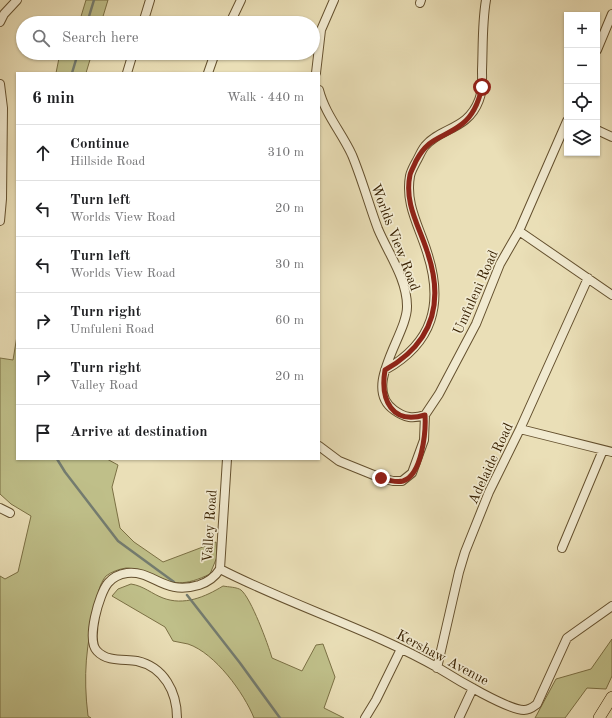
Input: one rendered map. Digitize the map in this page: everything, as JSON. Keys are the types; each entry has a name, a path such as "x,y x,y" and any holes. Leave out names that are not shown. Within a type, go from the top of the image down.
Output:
{"highway":[{"path":"599,718 612,697"}],"street":[{"path":"0,22 4,14 17,0"},
{"path":"145,16 150,0"},
{"path":"233,16 241,0"},
{"path":"320,39 321,30 334,0"},
{"path":"385,370 412,352 425,335 431,319 434,284 427,251 410,208 408,191 410,174 426,145 462,124 471,114 479,100 486,0"},
{"path":"598,48 612,14"},
{"path":"127,72 131,60"},
{"path":"208,72 213,60"},
{"path":"316,72 318,60"},
{"path":"0,84 2,108 2,199 0,221"},
{"name":"Worlds View Road","path":"320,93 324,106 351,155 379,230 405,289 407,305 406,316 385,370 382,385 384,396 390,408 403,416 414,418 425,415"},
{"name":"Umfuleni Road","path":"320,447 339,461 381,478 402,481 412,473 424,440 425,415 476,324 500,264 519,231 564,128"},
{"path":"600,131 612,137"},
{"path":"519,231 612,295"},
{"name":"Adelaide Road","path":"437,668 465,552 489,492 520,430 588,278"},
{"path":"520,430 608,451 562,548"},
{"name":"Valley Road","path":"177,718 177,708 170,686 156,669 137,661 103,656 92,644 92,635 104,589 109,581 116,576 132,573 178,589 203,584 212,578 220,569 227,460"},
{"path":"0,508 10,513"},
{"name":"Kershaw Avenue","path":"220,569 284,599 356,628 516,709 531,709 537,704 567,638 612,606"},
{"path":"365,718 376,700 400,649"},
{"path":"458,718 473,688"}],"green space":[{"path":"86,0 108,0 103,16 81,16"},
{"path":"59,60 90,60 86,72 56,72"},
{"path":"16,342 16,460 109,460 118,465 112,487 120,528 134,542 163,562 216,542 217,557 210,574 193,581 180,583 166,581 135,569 126,568 106,576 99,590 86,660 86,701 88,716 91,718 0,718 0,576 5,579 18,572 31,516 11,504 0,494 0,358 13,360"},
{"path":"131,584 140,586 163,598 179,601 202,597 223,586 241,590 250,602 272,658 302,671 316,645 323,644 335,677 324,708 344,718 254,718 236,686 208,656 188,644 173,641 165,627 112,596 118,589"},
{"path":"612,639 612,676 606,689 587,688 565,718 535,718 556,679 591,669"}],"waterway":[{"path":"89,16 94,0"},
{"path":"72,72 76,60"},
{"path":"58,460 65,472 118,541 174,582"},
{"path":"187,595 240,663 280,718"}],"route":[{"path":"381,478 393,481 402,481 408,478 418,462 426,428 425,415 414,418 403,416 390,408 384,396 382,385 385,370 399,363 412,352 425,335 433,314 434,284 431,264 410,208 408,191 410,174 426,145 462,124 471,114 479,100 482,87"}]}
